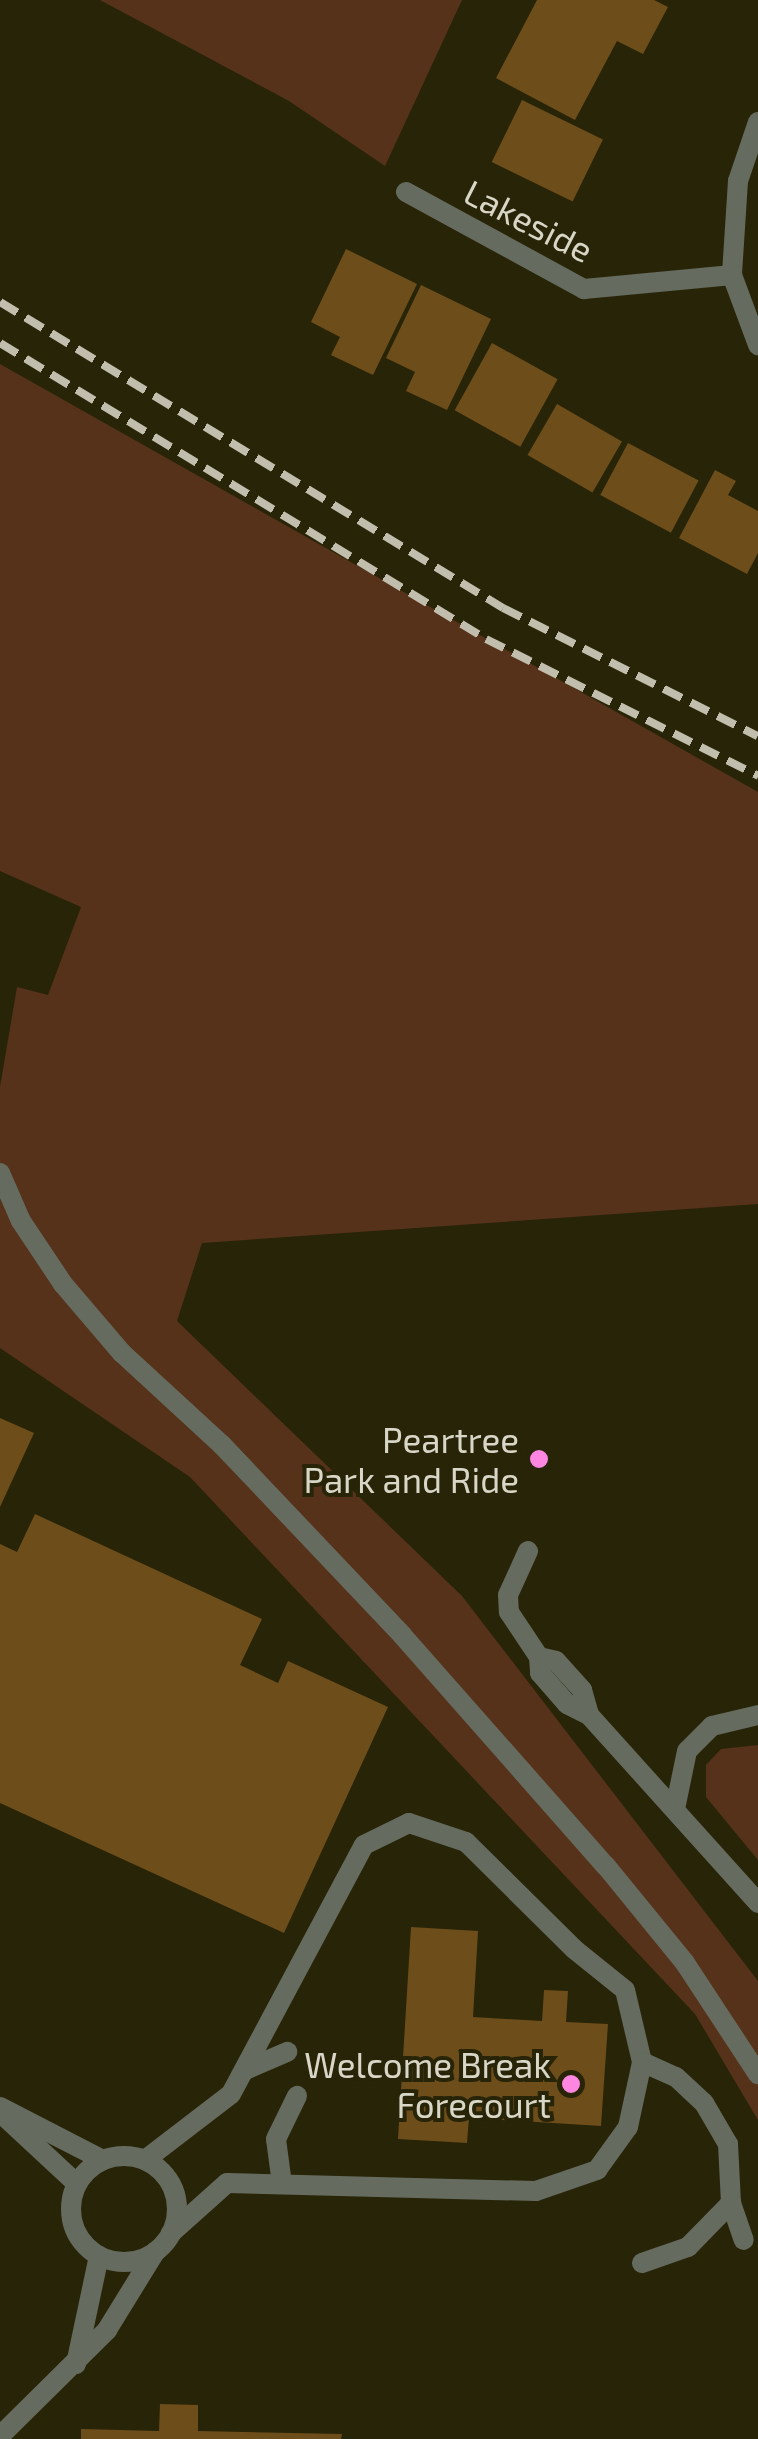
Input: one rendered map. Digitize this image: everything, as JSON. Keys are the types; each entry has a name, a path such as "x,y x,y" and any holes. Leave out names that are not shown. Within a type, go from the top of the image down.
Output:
{"street":[{"path":"758,122 738,180 732,276 758,345"},
{"name":"Lakeside","path":"406,192 584,289 732,276"},
{"path":"0,1173 21,1221 75,1298 389,1622 568,1823 685,1963 758,2074"},
{"path":"528,1551 508,1595 509,1612 539,1657 540,1673 567,1704 588,1715 758,1903"},
{"path":"676,1809 687,1750 712,1726 758,1714"},
{"path":"0,2110 103,2160 145,2160 231,2094 364,1845 410,1822 466,1842 574,1950 625,1990 642,2062 628,2127 597,2170 536,2191 226,2183 155,2252 107,2330 75,2366 0,2436"},
{"path":"545,1940 574,1950"},
{"path":"245,2070 287,2052"},
{"path":"642,2062 676,2077 704,2103 728,2144 730,2203 744,2240"},
{"path":"282,2184 276,2138 297,2096"},
{"path":"0,2110 77,2184"},
{"path":"103,2160 77,2184 71,2216 76,2232 100,2256 128,2262 155,2252"},
{"path":"145,2160 170,2184 176,2200 171,2233"},
{"path":"642,2263 688,2247 730,2203"},
{"path":"75,2366 100,2256"}],"shaded area":[{"path":"100,0 462,0 385,166 289,101"},
{"path":"0,364 758,792 758,1204 202,1243 177,1321 462,1596 758,1981 758,2120 695,2014 190,1477 0,1348 0,1087 17,987 48,995 81,907 0,871"},
{"path":"758,1745 758,1860 706,1797 706,1765 721,1749"}],"building":[{"path":"537,0 654,0 668,7 643,54 617,41 575,120 496,78"},
{"path":"522,100 603,139 573,201 492,162"},
{"path":"346,249 417,284 373,375 331,355 340,337 311,322"},
{"path":"421,285 491,319 447,410 406,391 415,372 386,358"},
{"path":"492,343 558,379 520,447 455,410"},
{"path":"557,404 622,442 592,493 528,455"},
{"path":"628,443 699,481 671,533 600,495"},
{"path":"715,470 736,481 728,495 758,511 758,553 747,574 679,538"},
{"path":"0,1418 34,1433 0,1507"},
{"path":"35,1514 262,1619 240,1665 278,1683 288,1661 388,1707 284,1933 0,1803 0,1544 17,1552"},
{"path":"411,1927 478,1931 473,2017 542,2021 544,1990 568,1991 566,2022 608,2024 601,2126 469,2118 467,2143 398,2139"},
{"path":"160,2404 198,2405 198,2431 342,2434 341,2439 81,2439 81,2429 159,2431"}],"railway":[{"path":"0,302 503,608 758,736"},
{"path":"0,343 486,639 758,776"}],"place":[{"name":"Peartree Park and Ride","path":"539,1459"},
{"name":"Welcome Break Forecourt","path":"571,2084"}]}
